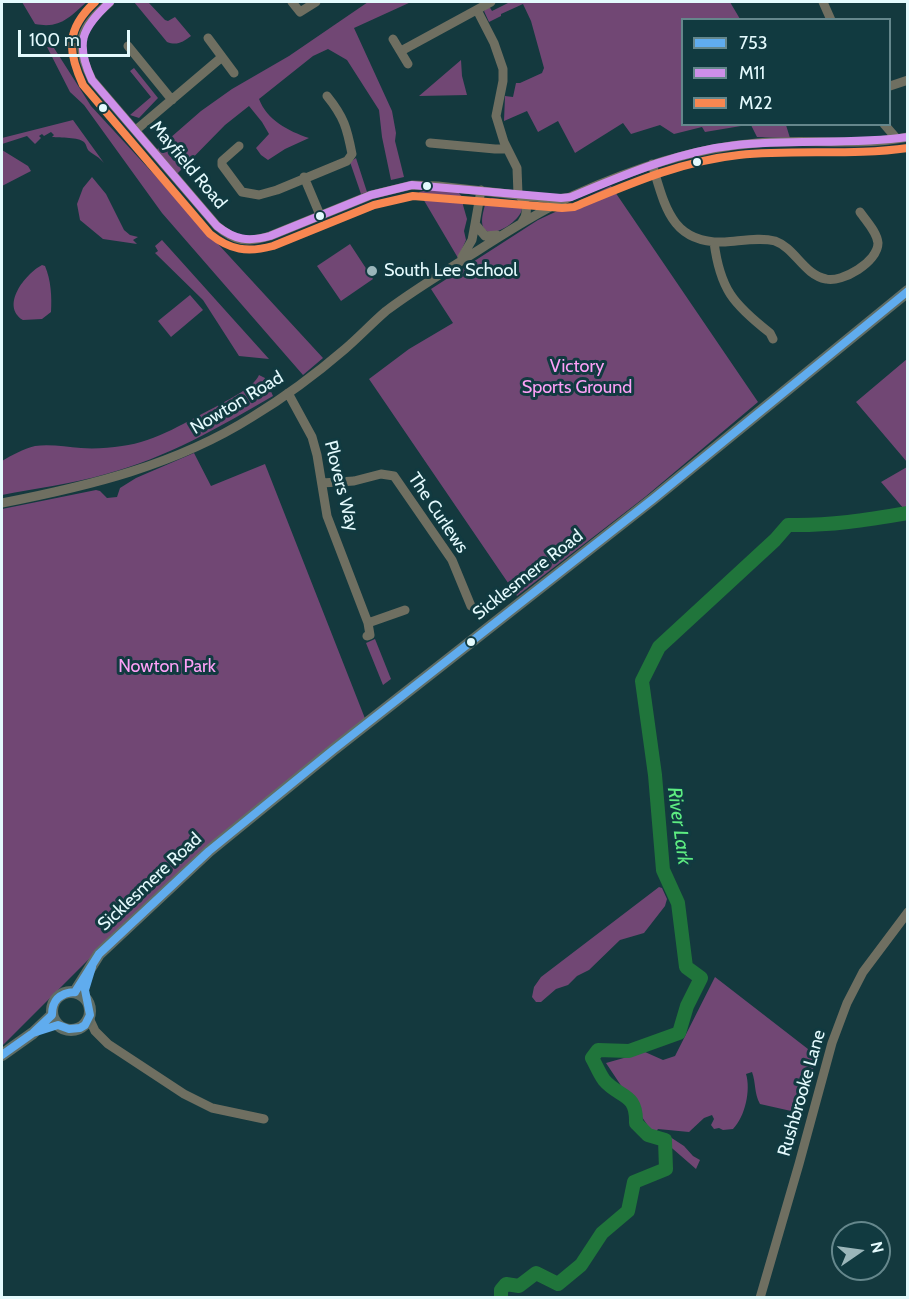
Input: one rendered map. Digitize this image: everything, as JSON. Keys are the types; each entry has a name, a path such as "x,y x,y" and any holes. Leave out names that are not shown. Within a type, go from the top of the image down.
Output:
{"highway":[{"name":"Sicklesmere Road","path":"2,1055 55,1020 53,1005 58,997 67,993 80,995 99,954 209,851 341,743 653,499 908,291"},
{"path":"55,1020 68,1030 85,1023 90,1008 80,995"}],"street":[{"name":"Mayfield Road","path":"110,2 90,21 81,38 82,54 92,80 217,226 242,241 254,241 371,195 404,186 422,184 553,199 571,197"},
{"path":"292,2 300,12 316,2"},
{"path":"401,51 491,2"},
{"path":"823,2 830,18"},
{"path":"477,10 494,43 503,69 496,116 506,148 517,168 518,194 526,203 526,217 522,222"},
{"path":"208,39 234,73"},
{"path":"393,39 408,64"},
{"path":"128,46 172,100"},
{"path":"136,130 222,57"},
{"path":"891,86 908,80"},
{"path":"239,146 222,161 222,165 242,192 260,195 346,161 352,154 342,114 327,96"},
{"path":"879,126 883,141"},
{"path":"886,126 897,139"},
{"name":"Nowton Road","path":"2,504 110,480 153,465 222,434 250,419 288,393 347,347 389,309 505,232 571,197 652,164 708,150 758,143 883,141 908,137"},
{"path":"430,143 495,150 506,148"},
{"path":"652,164 666,208 677,227 688,234 714,242 762,240 777,242 814,274 826,279 849,276 861,267 876,249 878,245 875,235 861,218"},
{"path":"304,177 320,215"},
{"name":"Nowton Road","path":"456,263 468,249 476,224 481,190"},
{"path":"476,224 485,236 494,237 505,232"},
{"path":"714,242 718,271 724,285 736,302 770,333 773,339"},
{"name":"Plovers Way","path":"288,393 312,437 327,516 368,623 370,634 367,636"},
{"name":"The Curlews","path":"322,483 354,481 381,474 394,477 452,560 472,602"},
{"path":"368,623 405,609"},
{"name":"Rushbrooke Lane","path":"760,1298 832,1043 847,1003 863,972 908,912"},
{"path":"85,1023 108,1044 184,1094 212,1108 264,1119"}],"green space":[{"path":"22,2 87,2 64,20 52,25 44,25 35,24"},
{"path":"134,2 148,2 165,20 168,21 175,17 191,36 180,43 167,42"},
{"path":"368,2 411,2 354,28 392,111 395,141 404,177 391,180 379,110 347,60 328,49 313,56 259,99 267,113 279,124 309,138 268,160 256,148 269,134 249,106 225,125 175,176 154,152 201,111 232,89 289,56"},
{"path":"510,2 730,2 739,18 681,18 681,126 741,126 705,132 702,127 674,134 660,125 631,134 623,123 575,153 558,121 538,132 527,111 504,121 505,96 513,97 516,83 542,73 544,68 531,21 523,4 489,22 484,11 489,6 492,11"},
{"path":"47,47 54,48 91,106 323,358 303,375 162,213 84,105 70,92"},
{"path":"461,60 467,95 419,96"},
{"path":"134,68 158,98 139,118 130,115 151,97 130,71"},
{"path":"73,120 104,163 89,151 82,140 52,137 54,135 51,132 39,136 41,138 35,144 27,136 2,144 2,138"},
{"path":"752,126 786,126 790,138 757,137"},
{"path":"2,150 28,166 31,171 2,186"},
{"path":"356,158 367,192 361,194 350,162"},
{"path":"92,177 106,194 124,230 138,237 133,240 137,244 103,239 80,220 77,204 83,188"},
{"name":"Victory Sports Ground","path":"611,186 758,402 645,497 517,596 369,379 409,349 453,323 431,289 538,220"},
{"path":"433,189 458,192 464,199 463,205 467,219 464,231 466,240 458,258 419,192"},
{"path":"492,198 516,201 522,209 507,227 491,232 485,230 482,224 485,206"},
{"path":"162,240 269,359 239,356 203,300 155,253 158,251 155,246"},
{"path":"350,244 373,279 341,301 317,266"},
{"path":"42,265 45,266 50,283 51,312 42,319 23,320 14,307 14,299 22,283"},
{"path":"190,295 203,310 171,337 158,321"},
{"path":"907,359 907,462 856,402"},
{"path":"259,375 265,378 273,396 213,430 171,450 128,467 93,477 2,495 2,461 18,452 35,446 102,448 135,444 172,430 235,396 252,384"},
{"name":"Nowton Park","path":"194,453 211,486 265,464 366,721 103,945 2,1046 2,509 96,490 107,498 117,497 120,488 136,478"},
{"path":"907,467 907,508 904,509 881,482"},
{"path":"375,639 391,679 383,685 366,643"},
{"path":"659,887 662,888 667,899 665,906 644,933 620,940 589,970 577,976 568,985 556,989 541,1002 536,1002 532,997 534,987 541,977"},
{"path":"715,977 817,1056 800,1113 760,1104 752,1072 746,1074 748,1088 746,1103 741,1118 733,1129 714,1129 711,1125 714,1119 712,1115 704,1118 689,1132 658,1129 656,1132 660,1136 664,1133 700,1160 696,1169 650,1129 606,1063 645,1052 663,1060 675,1056"}],"waterway":[{"name":"River Lark","path":"501,1298 501,1290 506,1284 519,1286 536,1273 558,1284 581,1265 602,1233 628,1211 634,1182 666,1169 665,1140 648,1135 636,1123 634,1106 604,1080 592,1058 598,1050 629,1051 679,1033 687,1006 701,978 686,967 678,903 663,870 655,775 642,681 659,647 775,540 788,525 833,523 908,513"}],"transit line":[{"name":"M22","path":"95,2 79,21 72,40 74,61 83,85 210,234 225,244 239,249 273,246 374,205 413,196 562,208 574,207 675,168 717,158 760,153 866,152 908,148"},
{"name":"M11","path":"110,2 93,20 84,37 84,56 92,80 217,226 236,237 255,239 270,236 371,195 412,185 561,198 571,197 673,158 715,148 758,143 865,141 908,137"},
{"name":"753","path":"75,992 99,954 209,851 333,750 653,499 908,291"},
{"name":"753","path":"33,1033 58,1025 69,1029 85,1025 90,1015 85,990 92,967"},
{"name":"753","path":"2,1055 33,1033 52,1015 53,1005 58,998 75,992"}],"place":[{"name":"South Lee School","path":"372,271"}]}
